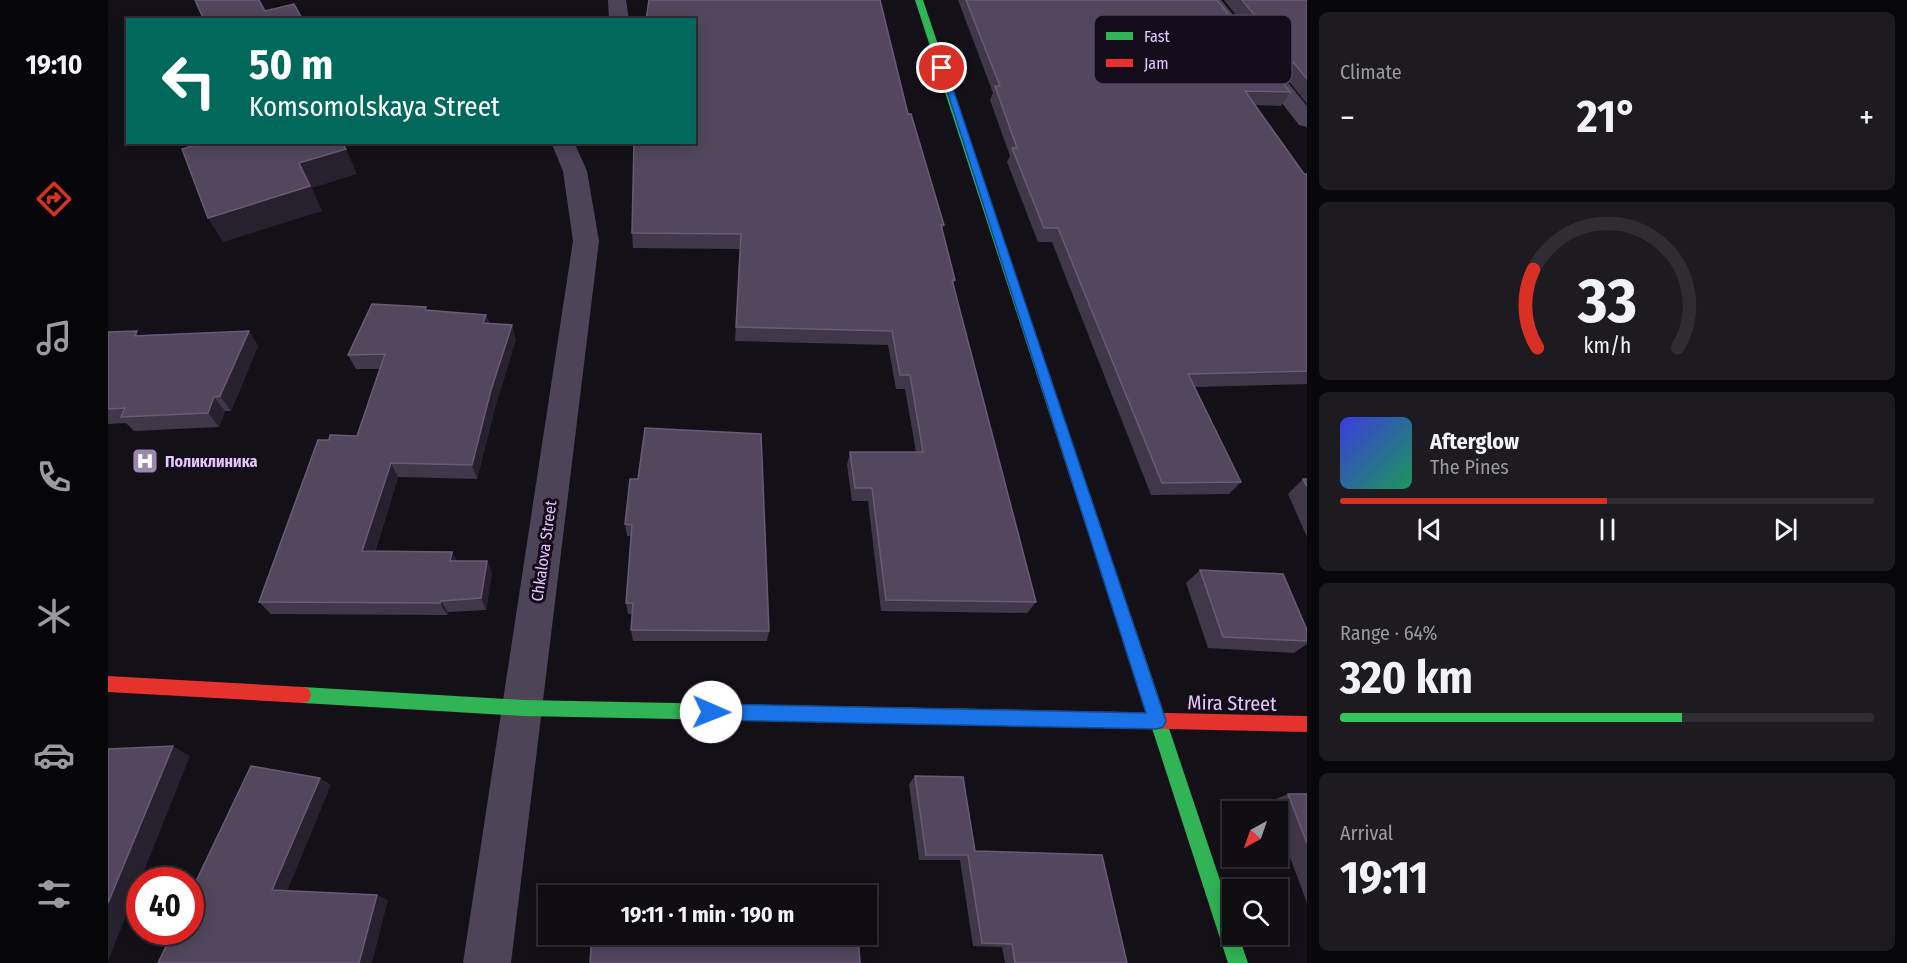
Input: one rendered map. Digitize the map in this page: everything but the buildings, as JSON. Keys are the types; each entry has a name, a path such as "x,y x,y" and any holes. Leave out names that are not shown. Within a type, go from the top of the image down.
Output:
{"street":[{"path":"617,0 619,18"},
{"path":"920,0 1238,963"},
{"path":"1211,0 1223,15"},
{"path":"1278,84 1307,120"},
{"name":"Chkalova Street","path":"487,963 586,241 575,171 563,144"},
{"name":"Mira Street","path":"108,684 523,708 1307,724"}],"traffic: fast":[{"path":"919,0 1089,514"},
{"path":"1136,654 1238,963"},
{"path":"303,695 523,708 1031,718"}],"traffic: jam":[{"path":"1089,514 1136,654"},
{"path":"108,684 303,695"},
{"path":"1031,718 1307,724"}],"place":[{"name":"Поликлиника","path":"145,461"}],"route":[{"path":"711,712 1157,721 942,68"}]}
